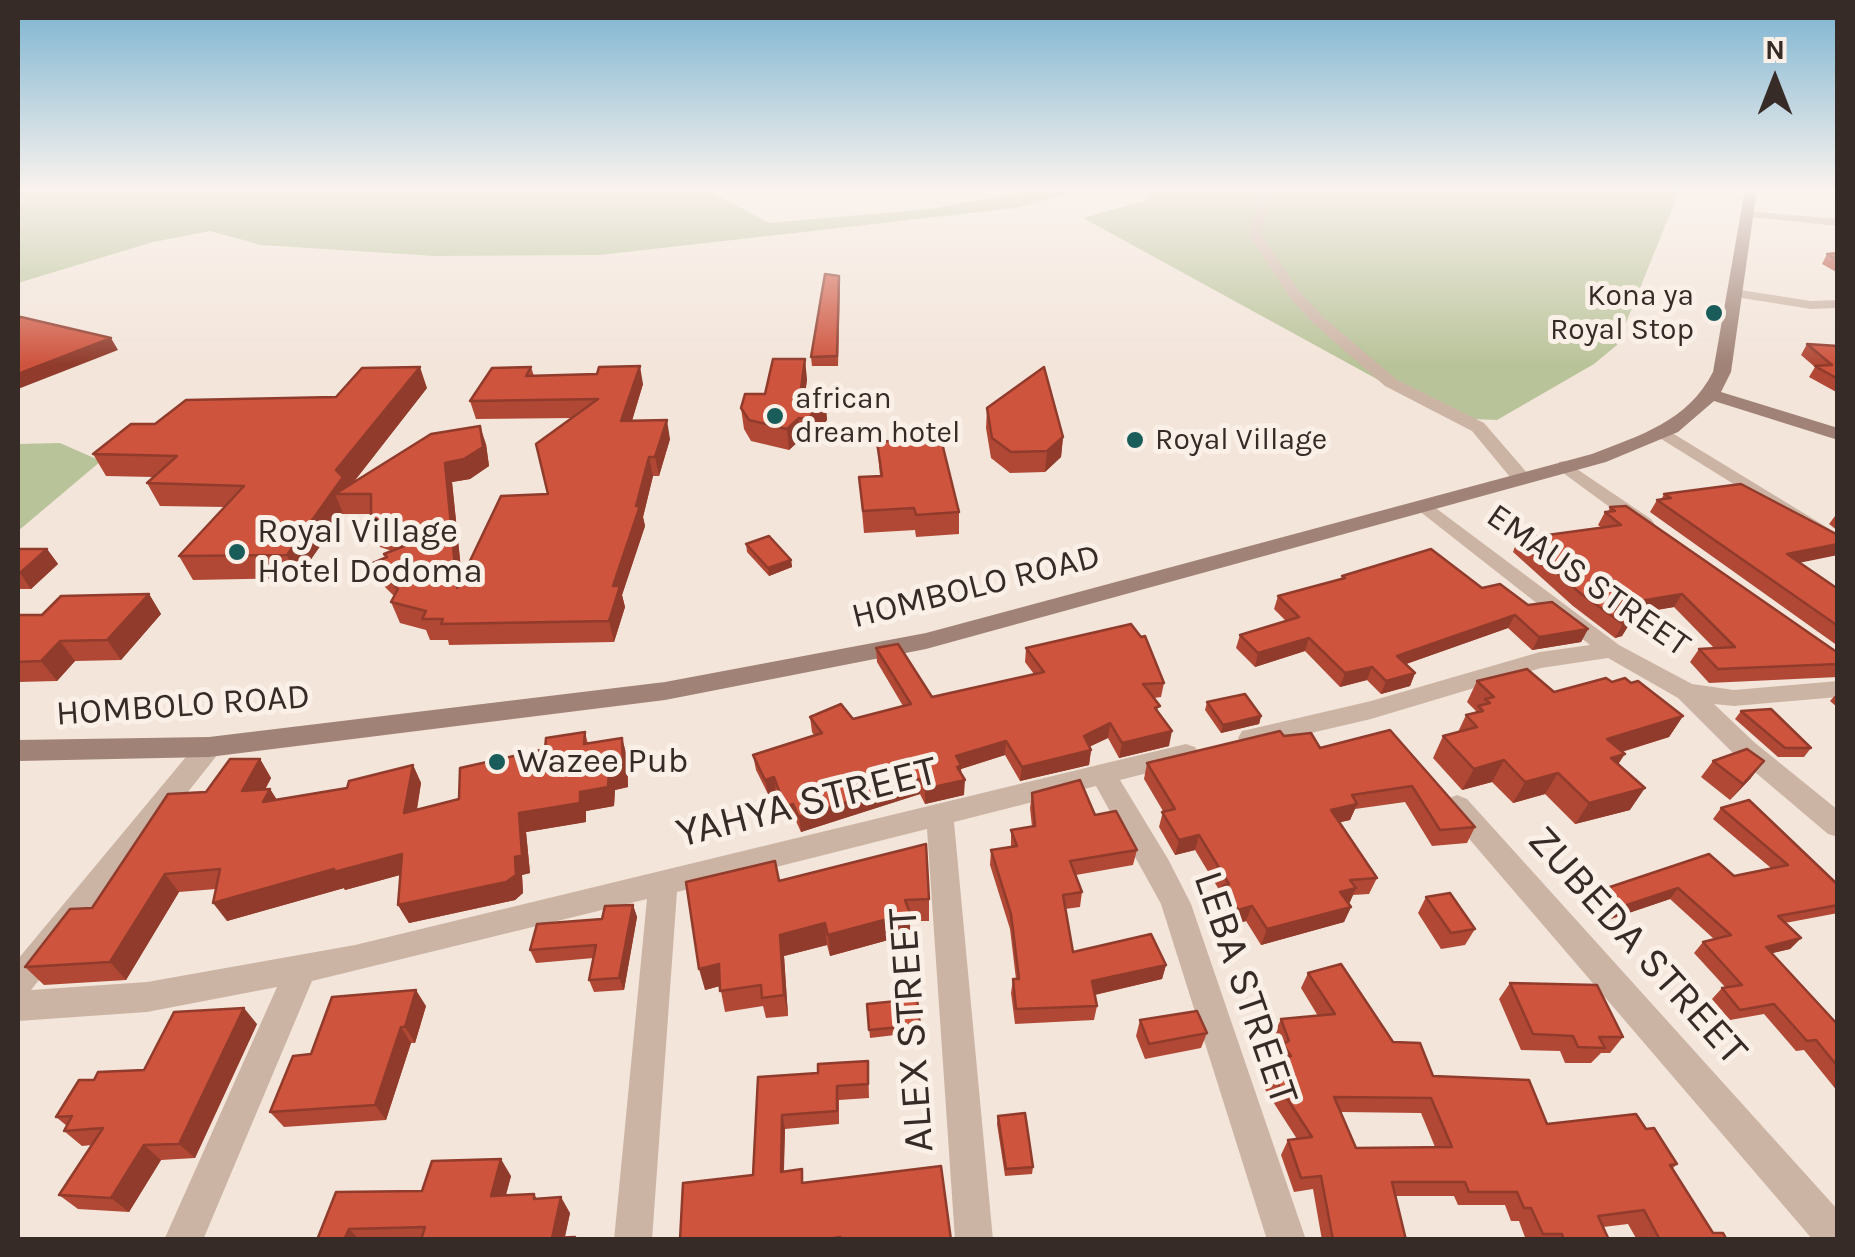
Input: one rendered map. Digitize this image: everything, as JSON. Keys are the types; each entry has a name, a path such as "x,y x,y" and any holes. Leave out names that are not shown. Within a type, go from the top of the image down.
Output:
{"street":[{"path":"1262,248 1306,308 1391,383 1478,427 1522,479"},
{"path":"1741,248 1722,372 1713,395 1838,434"},
{"path":"1734,293 1772,301 1838,304"},
{"name":"HOMBOLO ROAD","path":"18,752 210,747 665,691 926,641 1566,466 1664,433 1684,422 1713,395"},
{"path":"1664,433 1838,543"},
{"path":"1566,466 1662,536"},
{"name":"EMAUS STREET","path":"1425,506 1612,650 1687,692 1734,698 1838,689"},
{"name":"YAHYA STREET","path":"18,1006 147,997 302,968 1372,710 1503,670 1612,650"},
{"path":"1687,692 1745,750 1838,826"},
{"path":"1372,710 1398,740"},
{"path":"18,982 210,747"},
{"name":"LEBA STREET","path":"1102,774 1176,904 1287,1240"},
{"name":"ZUBEDA STREET","path":"1437,784 1838,1239"},
{"name":"ALEX STREET","path":"940,814 974,1240"},
{"path":"633,1240 664,883"},
{"path":"183,1240 302,968"}],"green space":[{"path":"18,248 134,248 18,283"},
{"path":"303,248 665,248 600,255 434,256"},
{"path":"1137,248 1656,248 1617,345 1594,364 1497,420 1448,418"},
{"path":"60,443 101,461 18,531 18,444"}],"building":[{"path":"825,274 839,276 837,356 811,357"},
{"path":"21,317 111,338 18,374"},
{"path":"1807,344 1838,346 1838,379 1815,366 1832,365"},
{"path":"773,359 805,359 800,396 825,399 808,419 799,418 787,429 749,420 741,408 745,394 765,394"},
{"path":"640,366 621,421 667,420 655,457 649,457 636,506 640,506 613,586 620,586 609,621 441,624 443,619 422,619 426,611 391,602 398,589 373,563 387,557 384,554 417,541 371,527 371,494 335,494 431,434 480,426 483,447 464,459 445,463 457,588 501,496 548,494 536,444 598,399 470,401 492,368 531,367 526,376 597,374 599,367"},
{"path":"420,367 336,470 343,477 287,555 179,556 244,486 147,483 177,456 93,454 131,424 155,424 186,400 336,397 362,368"},
{"path":"1044,367 1063,437 1047,451 1011,452 992,438 987,408"},
{"path":"930,438 932,446 942,443 959,512 916,515 914,508 863,511 859,477 882,476 877,442"},
{"path":"1741,484 1838,535 1838,544 1787,554 1838,589 1838,626 1657,500 1671,498 1664,494"},
{"path":"1626,506 1838,653 1838,664 1718,669 1699,649 1735,647 1682,594 1610,606 1630,623 1623,624 1518,539 1621,525 1605,512 1615,511 1610,507"},
{"path":"769,536 791,560 768,568 746,544"},
{"path":"18,549 47,549 18,573"},
{"path":"1431,549 1482,588 1500,584 1528,605 1552,602 1588,629 1539,637 1515,615 1397,656 1415,673 1386,681 1372,667 1345,673 1309,638 1258,653 1240,635 1299,617 1278,596"},
{"path":"149,594 107,640 60,641 41,661 18,662 18,615 42,615 61,596"},
{"path":"1131,624 1141,637 1145,636 1164,683 1143,684 1172,731 1122,743 1110,723 1084,736 1091,750 1022,767 1006,741 956,756 965,780 925,789 920,779 799,817 793,804 785,807 774,777 765,780 753,755 822,733 810,717 841,704 853,719 911,704 876,648 898,644 932,697 1044,672 1026,648"},
{"path":"1527,669 1554,692 1606,678 1612,682 1625,678 1631,683 1638,681 1683,716 1607,739 1625,754 1611,758 1645,788 1589,803 1558,773 1525,782 1504,760 1474,769 1443,736 1477,727 1466,715 1483,711 1478,706 1490,703 1485,699 1494,697 1477,681"},
{"path":"1245,694 1261,716 1223,725 1207,702"},
{"path":"1771,709 1811,748 1785,748 1741,711"},
{"path":"1390,730 1475,827 1440,830 1412,786 1352,795 1357,804 1331,810 1377,878 1350,880 1356,888 1340,892 1351,907 1267,929 1252,906 1238,910 1223,886 1229,884 1199,835 1179,840 1162,812 1175,809 1147,763 1280,731 1284,736 1311,733 1320,748"},
{"path":"585,732 584,744 622,738 623,768 609,771 608,787 580,792 580,803 519,813 522,855 515,857 516,875 506,882 398,905 402,854 213,903 220,869 165,874 110,962 25,967 70,909 92,908 168,794 206,792 230,759 260,759 242,791 270,789 263,802 347,788 349,781 413,765 404,813 459,799 460,768 545,749 546,738"},
{"path":"1747,749 1764,761 1743,784 1713,761"},
{"path":"1080,780 1095,815 1116,811 1137,850 1070,861 1082,892 1063,895 1073,952 1151,934 1166,965 1092,981 1097,1006 1016,1009 1013,979 1019,979 1011,914 991,850 1017,846 1011,830 1035,826 1032,793"},
{"path":"1749,800 1838,885 1838,905 1778,916 1801,938 1766,947 1838,1025 1838,1067 1816,1040 1807,1041 1774,1004 1740,1010 1722,988 1742,985 1703,942 1731,935 1678,888 1606,912 1589,894 1709,854 1734,876 1788,865 1721,808"},
{"path":"926,844 929,899 905,900 910,913 828,935 825,923 780,935 784,995 762,998 761,985 720,991 719,964 699,969 686,882 775,861 779,881"},
{"path":"1450,893 1475,929 1451,933 1426,897"},
{"path":"633,905 619,978 589,980 596,945 530,950 537,924 602,919 605,906"},
{"path":"1341,964 1393,1042 1420,1043 1433,1076 1529,1080 1547,1124 1636,1114 1646,1129 1654,1128 1677,1164 1670,1165 1713,1233 1723,1233 1727,1240 1660,1240 1644,1210 1598,1216 1609,1240 1564,1240 1562,1234 1543,1234 1531,1208 1524,1208 1517,1192 1469,1192 1465,1182 1392,1182 1406,1240 1333,1240 1321,1176 1301,1178 1288,1140 1312,1137 1266,1066 1291,1056 1283,1044 1289,1041 1281,1019 1335,1014 1308,973","holes":["1334,1097 1431,1098 1452,1147 1356,1148"]},
{"path":"1510,983 1597,985 1623,1037 1599,1037 1605,1048 1578,1047 1573,1036 1533,1034"},
{"path":"416,990 375,1105 270,1112 293,1056 311,1054 332,997"},
{"path":"917,999 920,1025 869,1030 867,1004"},
{"path":"244,1008 179,1144 144,1145 111,1198 59,1195 103,1128 64,1131 72,1116 56,1117 79,1080 94,1080 98,1072 144,1070 174,1012"},
{"path":"1197,1011 1207,1033 1149,1044 1140,1020"},
{"path":"868,1061 868,1084 837,1086 837,1111 782,1115 781,1172 802,1169 802,1183 941,1166 951,1240 680,1240 683,1183 753,1175 758,1077 818,1073 818,1064"},
{"path":"1025,1113 1033,1167 1006,1169 998,1116"},
{"path":"501,1159 491,1196 561,1197 552,1238 575,1240 421,1240 425,1227 349,1229 344,1240 317,1240 336,1192 422,1191 432,1161"}],"place":[{"name":"Kona ya Royal Stop","path":"1714,313"},
{"name":"african dream hotel","path":"775,416"},
{"name":"Royal Village","path":"1135,440"},
{"name":"Royal Village Hotel Dodoma","path":"237,552"},
{"name":"Wazee Pub","path":"497,762"}]}
